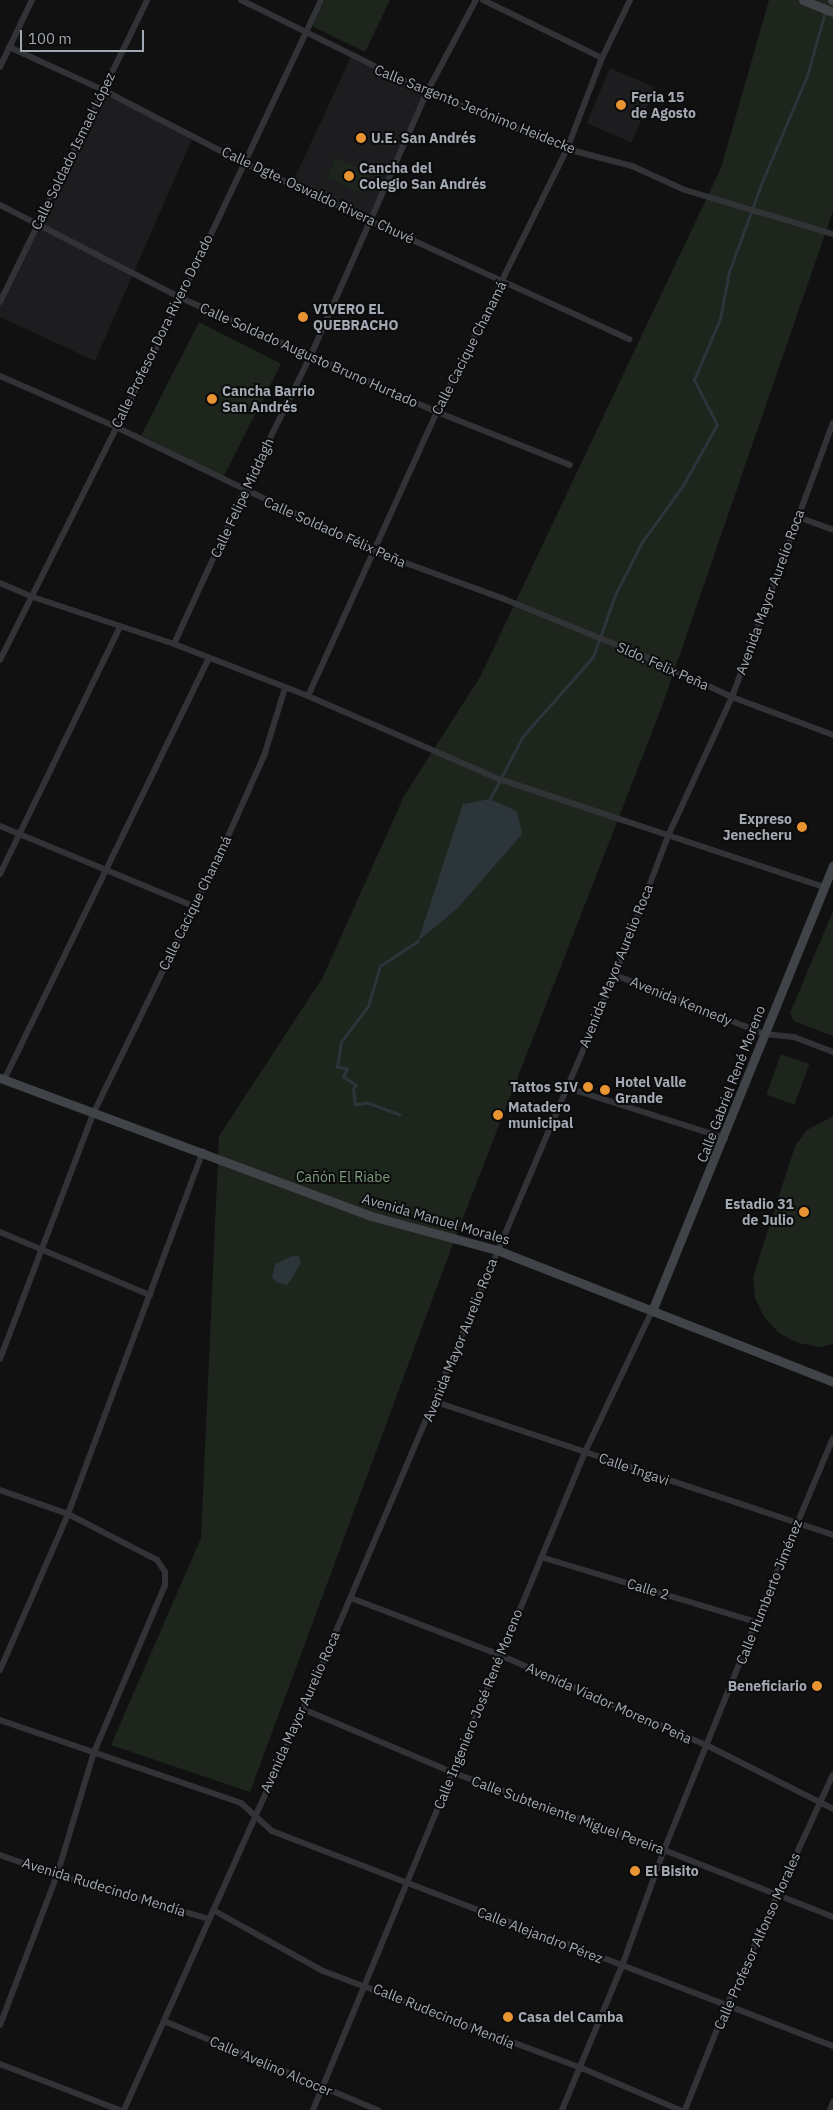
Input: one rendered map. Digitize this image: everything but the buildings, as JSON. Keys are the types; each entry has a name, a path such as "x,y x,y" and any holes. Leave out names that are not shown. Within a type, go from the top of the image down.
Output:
{"street":[{"path":"0,67 32,0"},
{"name":"Calle Soldado Ismael López","path":"0,302 147,0"},
{"name":"Calle Sargento Jerónimo Heidecke","path":"242,0 306,30 351,57 427,92 567,149 632,166 684,190 745,206 833,234"},
{"name":"Calle Profesor Dora Rivero Dorado","path":"0,660 114,426 181,298 242,162 321,0"},
{"name":"Calle Felipe Middagh","path":"174,644 244,491 311,355 427,92 476,0"},
{"path":"483,0 602,58"},
{"name":"Calle Cacique Chanamá","path":"308,696 437,412 567,149 602,58 630,0"},
{"path":"803,0 833,12"},
{"name":"Calle Dgte. Oswaldo Rivera Chuvé","path":"10,47 103,90 242,162 629,339"},
{"name":"Calle Soldado Augusto Bruno Hurtado","path":"0,205 181,298 437,412 570,465"},
{"name":"Calle Soldado Félix Peña","path":"0,376 114,426 244,491 374,552 594,636"},
{"name":"Avenida Mayor Aurelio Roca","path":"124,2110 255,1812 303,1709 436,1402 565,1087 615,975 668,836 732,697 833,424"},
{"path":"798,518 833,530"},
{"path":"0,583 30,596 174,644 208,660 308,696 499,780 829,889"},
{"path":"0,874 120,627"},
{"name":"Sldo. Felix Peña","path":"594,636 732,697 833,735"},
{"path":"2,1079 208,660"},
{"name":"Calle Cacique Chanamá","path":"0,1359 44,1250 93,1114 193,906 226,843 264,756 285,688"},
{"path":"0,826 193,906"},
{"name":"Calle Gabriel René Moreno","path":"652,1311 725,1138 765,1034 829,889 833,866"},
{"name":"Avenida Kennedy","path":"615,975 765,1034 794,1037 833,1052"},
{"name":"Avenida Manuel Morales","path":"2,1079 93,1114 203,1151 371,1216 497,1250 833,1382"},
{"path":"565,1087 725,1138"},
{"path":"0,1670 68,1514 203,1151"},
{"path":"0,1232 150,1295"},
{"name":"Calle Ingeniero José René Moreno","path":"313,2110 320,2087 367,1986 405,1883 454,1773 500,1655 585,1452 652,1311"},
{"name":"Calle Ingavi","path":"436,1402 833,1535"},
{"name":"Calle Humberto Jiménez","path":"562,2110 622,1966 664,1850 708,1746 796,1523 833,1438"},
{"path":"0,1490 68,1514 156,1560 165,1572 165,1585 94,1752 58,1875 0,2025"},
{"name":"Calle 2","path":"541,1557 756,1622"},
{"name":"Avenida Viador Moreno Peña","path":"351,1598 500,1655 708,1746 833,1809"},
{"name":"Calle Subteniente Miguel Pereira","path":"303,1709 454,1773 664,1850 833,1918"},
{"path":"0,1720 241,1803 255,1812"},
{"name":"Calle Profesor Alfonso Morales","path":"685,2110 726,2007 833,1774"},
{"name":"Calle Alejandro Pérez","path":"255,1812 272,1832 726,2007 833,2046"},
{"name":"Avenida Rudecindo Mendía","path":"0,1855 58,1875 209,1918"},
{"name":"Calle Rudecindo Mendía","path":"212,1910 323,1971 367,1986 452,2022 579,2068 680,2110"},
{"name":"Calle Avelino Alcocer","path":"164,2021 378,2110"},
{"path":"0,2064 119,2110"},
{"path":"830,2110 833,2102"}],"shaded area":[{"name":"U.E. San Andrés","path":"351,57 427,92 368,219 292,184"},
{"name":"Feria 15 de Agosto","path":"610,68 655,87 632,142 587,123"},
{"path":"103,90 193,137 95,361 0,317 0,302"},
{"path":"490,799 517,811 522,834 457,909 418,941 463,804"},
{"path":"292,1256 299,1256 301,1262 287,1285 278,1283 272,1278 275,1264"}],"green space":[{"path":"325,0 390,0 365,52 312,26"},
{"name":"Cañón El Riabe","path":"769,0 833,0 833,211 661,709 454,1241 250,1792 111,1745 201,1538 219,1136 323,977 404,796 480,677 721,168"},
{"name":"Cancha del Colegio San Andrés","path":"336,158 370,174 362,193 327,177"},
{"name":"Cancha Barrio San Andrés","path":"199,322 281,364 223,477 141,435"},
{"path":"833,911 833,1036 794,1021 790,1013"},
{"path":"781,1054 809,1064 794,1105 766,1094"},
{"name":"Estadio 31 de Julio","path":"833,1116 833,1344 820,1347 798,1343 779,1333 764,1317 755,1298 753,1277 795,1146 807,1130"}],"waterway":[{"path":"490,799 523,736 593,657 615,595 642,542 682,487 717,425 694,380 720,319 729,272 762,182 807,76 825,12"},
{"path":"400,1115 367,1103 355,1105 353,1089 356,1085 343,1077 347,1069 337,1067 341,1042 368,1006 380,966 418,941"}],"place":[{"name":"Feria 15 de Agosto","path":"621,105"},
{"name":"U.E. San Andrés","path":"361,138"},
{"name":"Cancha del Colegio San Andrés","path":"349,176"},
{"name":"VIVERO EL QUEBRACHO","path":"303,317"},
{"name":"Cancha Barrio San Andrés","path":"212,399"},
{"name":"Expreso Jenecheru","path":"802,827"},
{"name":"Tattos SIV","path":"588,1087"},
{"name":"Hotel Valle Grande","path":"605,1090"},
{"name":"Matadero municipal","path":"498,1115"},
{"name":"Estadio 31 de Julio","path":"804,1212"},
{"name":"Beneficiario","path":"817,1686"},
{"name":"El Bisito","path":"635,1871"},
{"name":"Casa del Camba","path":"508,2017"}]}
